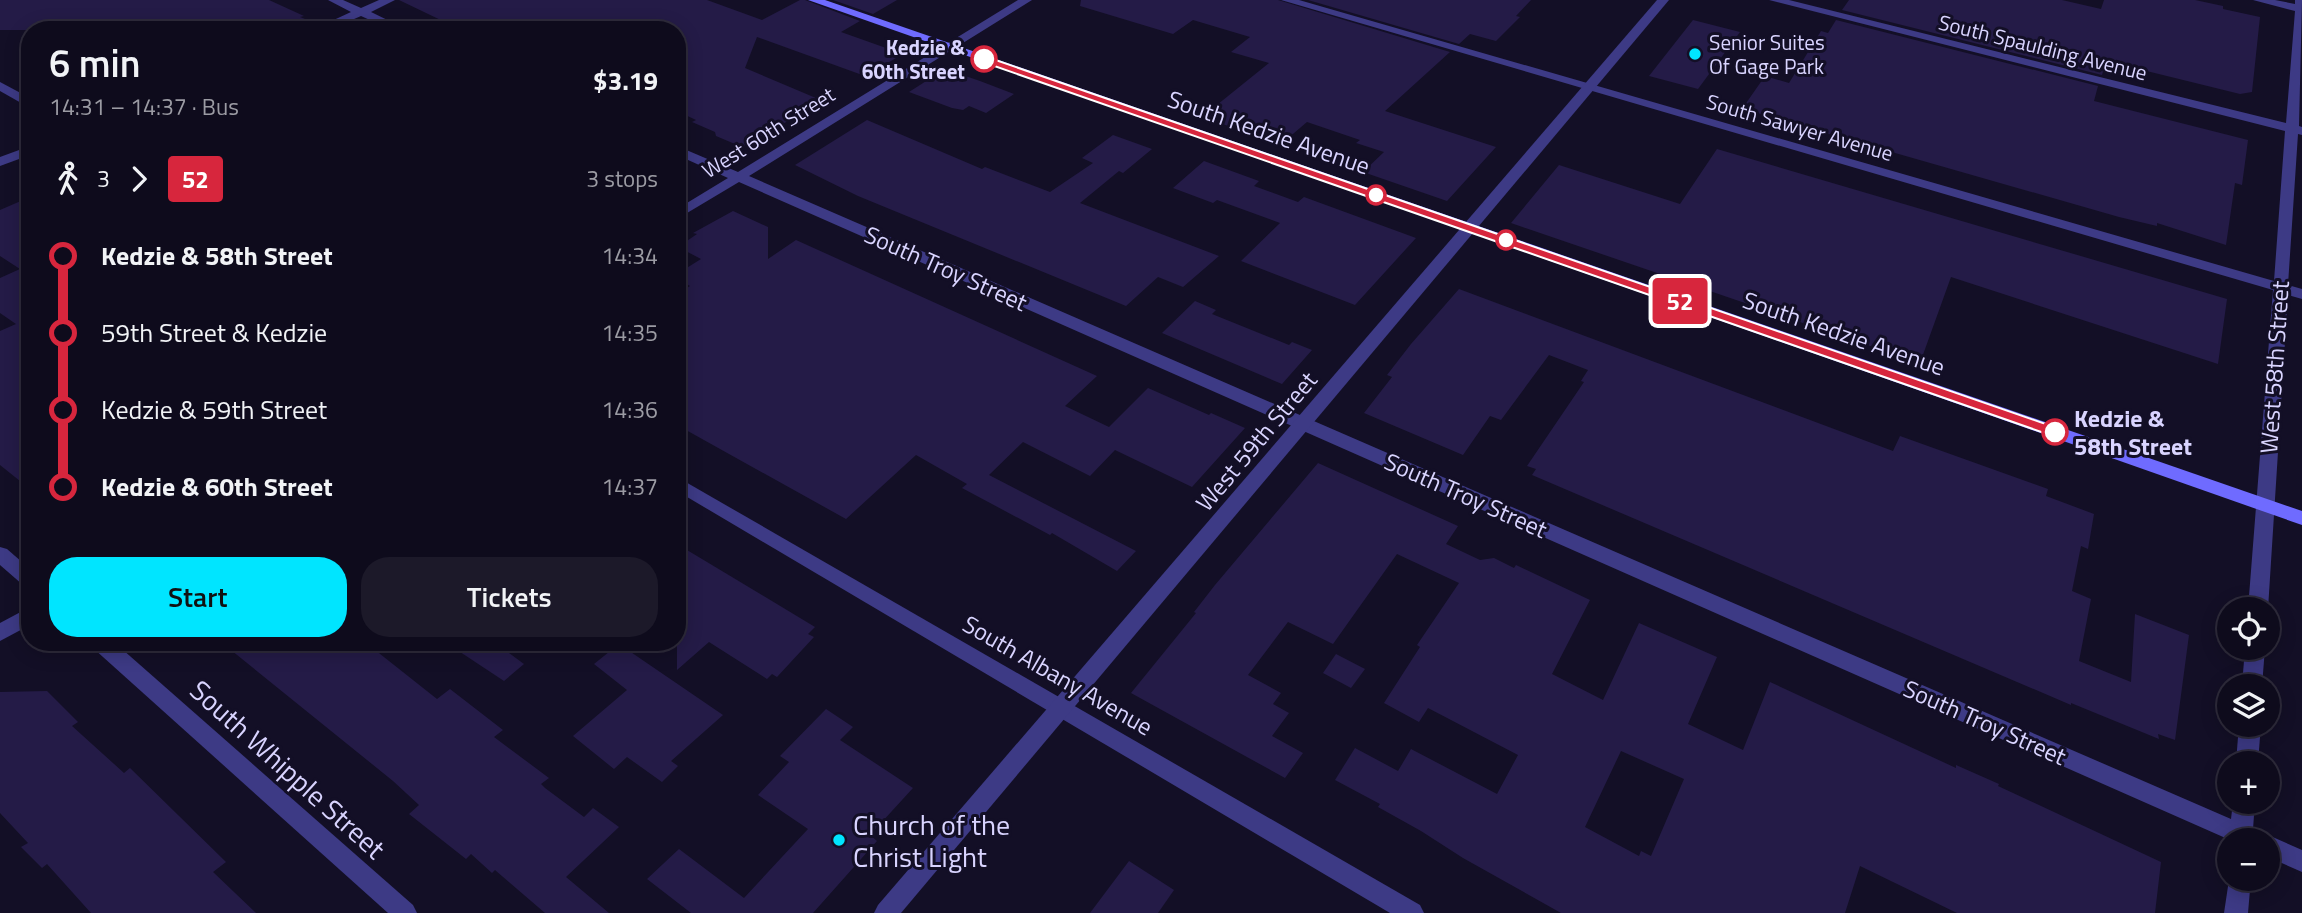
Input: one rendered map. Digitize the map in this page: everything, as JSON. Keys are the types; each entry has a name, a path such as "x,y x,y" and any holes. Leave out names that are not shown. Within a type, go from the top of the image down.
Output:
{"main road":[{"name":"South Kedzie Avenue","path":"814,0 2302,518"}],"street":[{"path":"334,0 382,21"},
{"path":"340,21 389,0"},
{"name":"West 60th Street","path":"686,209 1026,0"},
{"name":"South Sawyer Avenue","path":"1287,0 2302,294"},
{"name":"West 59th Street","path":"887,913 1662,0"},
{"name":"South Spaulding Avenue","path":"1774,0 2296,129"},
{"path":"2259,0 2301,6"},
{"name":"West 58th Street","path":"2259,597 2279,287 2296,129 2301,6"},
{"path":"0,86 21,99"},
{"path":"0,162 21,154"},
{"name":"South Troy Street","path":"686,154 2223,828"},
{"name":"South Albany Avenue","path":"686,488 1412,913"},
{"path":"0,554 21,572"},
{"path":"0,633 21,620"},
{"name":"South Whipple Street","path":"110,651 405,913"},
{"path":"2280,851 2302,861"},
{"path":"2236,913 2238,891"}],"building":[{"path":"0,0 269,0 304,16 300,17 305,19 21,21 21,30 0,30"},
{"path":"399,0 707,0 762,20 800,0 805,0 860,21 841,32 903,54 865,76 757,37 745,68 823,101 742,147 716,136 715,132 692,122 696,120 686,115 686,21 443,21"},
{"path":"833,0 897,0 873,14"},
{"path":"1081,0 1278,0 1450,52 1385,111 1496,147 1447,201 1363,172 1384,152 1356,143 1360,140 1307,122 1287,139 1245,125 1240,130 1202,117 1269,63 1231,52 1250,37 1193,20 1173,34 1080,6"},
{"path":"1308,0 1531,0 1516,16 1520,17 1496,41 1470,34 1459,44"},
{"path":"1849,0 2062,0 2101,9 2104,0 2195,0 2223,6 2223,9 2260,17 2252,92 2240,94 2106,61 2102,75 1842,10"},
{"name":"Senior Suites Of Gage Park","path":"1693,20 1740,32 1698,89 1649,76"},
{"path":"1836,20 2098,86 2094,101 2248,140 2242,185 2235,183 2226,245 2157,223 2157,226 2119,217 1787,122 1766,113 1742,109 1765,76 1789,83 1821,31 1828,33"},
{"path":"945,69 1014,94 986,113 969,106 963,110 952,108 909,92"},
{"path":"867,120 982,169 985,167 1050,192 1093,163 1082,158 1113,135 1152,149 1123,173 1119,171 1080,203 1219,256 1183,287 1158,277 1126,306 858,196 795,165"},
{"path":"1717,149 2227,299 2218,364 1951,277 1920,363 1511,223 1559,165 1680,204"},
{"path":"1204,161 1259,181 1254,186 1298,202 1304,197 1416,238 1355,305 1241,261 1280,223 1217,200 1213,203 1173,188"},
{"path":"21,201 21,482 0,465 0,331 16,324 0,313 0,278 20,269 0,256 0,210"},
{"path":"733,211 768,227 768,259 796,240 1097,376 1065,406 1109,427 1148,388 1245,428 1192,487 1115,450 1090,476 1023,442 989,475 1136,551 1117,571 1052,533 1050,535 962,488 967,484 916,455 846,519 686,430 686,288 690,286 686,284 686,268 701,259 686,251 686,242 697,234 693,233"},
{"path":"1459,289 1893,451 1900,436 2048,489 2046,496 2094,514 2088,549 2081,546 2072,591 2091,599 2079,661 2131,682 2135,614 2189,635 2175,740 2158,734 2159,739 2071,705 1532,475 1536,469 1527,466 1584,382 1581,381 1588,370 1549,355 1501,420 1490,416 1463,455 1364,413 1392,377 1387,375"},
{"path":"1195,301 1216,310 1212,314 1289,345 1292,342 1312,350 1282,384 1162,333"},
{"path":"1318,463 1458,526 1446,544 1480,560 1494,558 1514,568 1516,565 1590,600 1552,674 1603,700 1639,623 1717,657 1688,724 1743,750 1770,682 1956,768 1956,765 1999,784 1998,786 2161,862 2155,913 1957,913 1860,866 1845,913 1561,913 1463,858 1378,807 1380,804 1335,780 1355,748 1398,771 1411,749 1497,794 1518,755 1428,708 1419,722 1384,703 1420,647 1417,645 1459,583 1397,554 1333,644 1288,622 1248,675 1281,693 1273,704 1289,713 1272,736 1303,753 1285,778 1131,693 1196,613 1194,612","holes":["1621,751 1684,779 1651,856 1641,851 1639,856 1585,827"]},
{"path":"686,549 815,627 808,634 814,637 777,677 772,674 767,679 709,642 677,670 677,651 686,651"},
{"path":"232,651 376,651 437,699 450,689 503,730 494,737 549,778 541,784 545,788 584,817 593,808 619,827 566,877 609,913 545,913 495,870 492,873 471,854 466,859 409,814 419,805"},
{"path":"459,651 506,651 524,664 504,681"},
{"path":"610,651 629,651 723,715 671,761 678,766 662,782 627,757 614,769 573,736 627,690 594,664"},
{"path":"1336,654 1365,669 1351,688 1323,673"},
{"path":"47,691 78,722 72,726 124,773 130,768 226,862 213,872 256,913 91,913 47,864 42,868 21,847 28,843 0,813 0,692"},
{"path":"826,709 853,727 840,740 913,788 870,835 877,841 813,913 691,913 647,879 679,849 744,898 808,829 758,795 789,762 780,756"},
{"path":"1129,861 1174,890 1158,913 1090,913"}],"bus line":[{"name":"52","path":"984,59 2055,432"}],"place":[{"name":"Senior Suites Of Gage Park","path":"1695,54"},
{"name":"Kedzie & 60th Street","path":"984,59"},
{"name":"Kedzie & 58th Street","path":"2055,432"},
{"name":"Church of the Christ Light","path":"839,840"}]}
